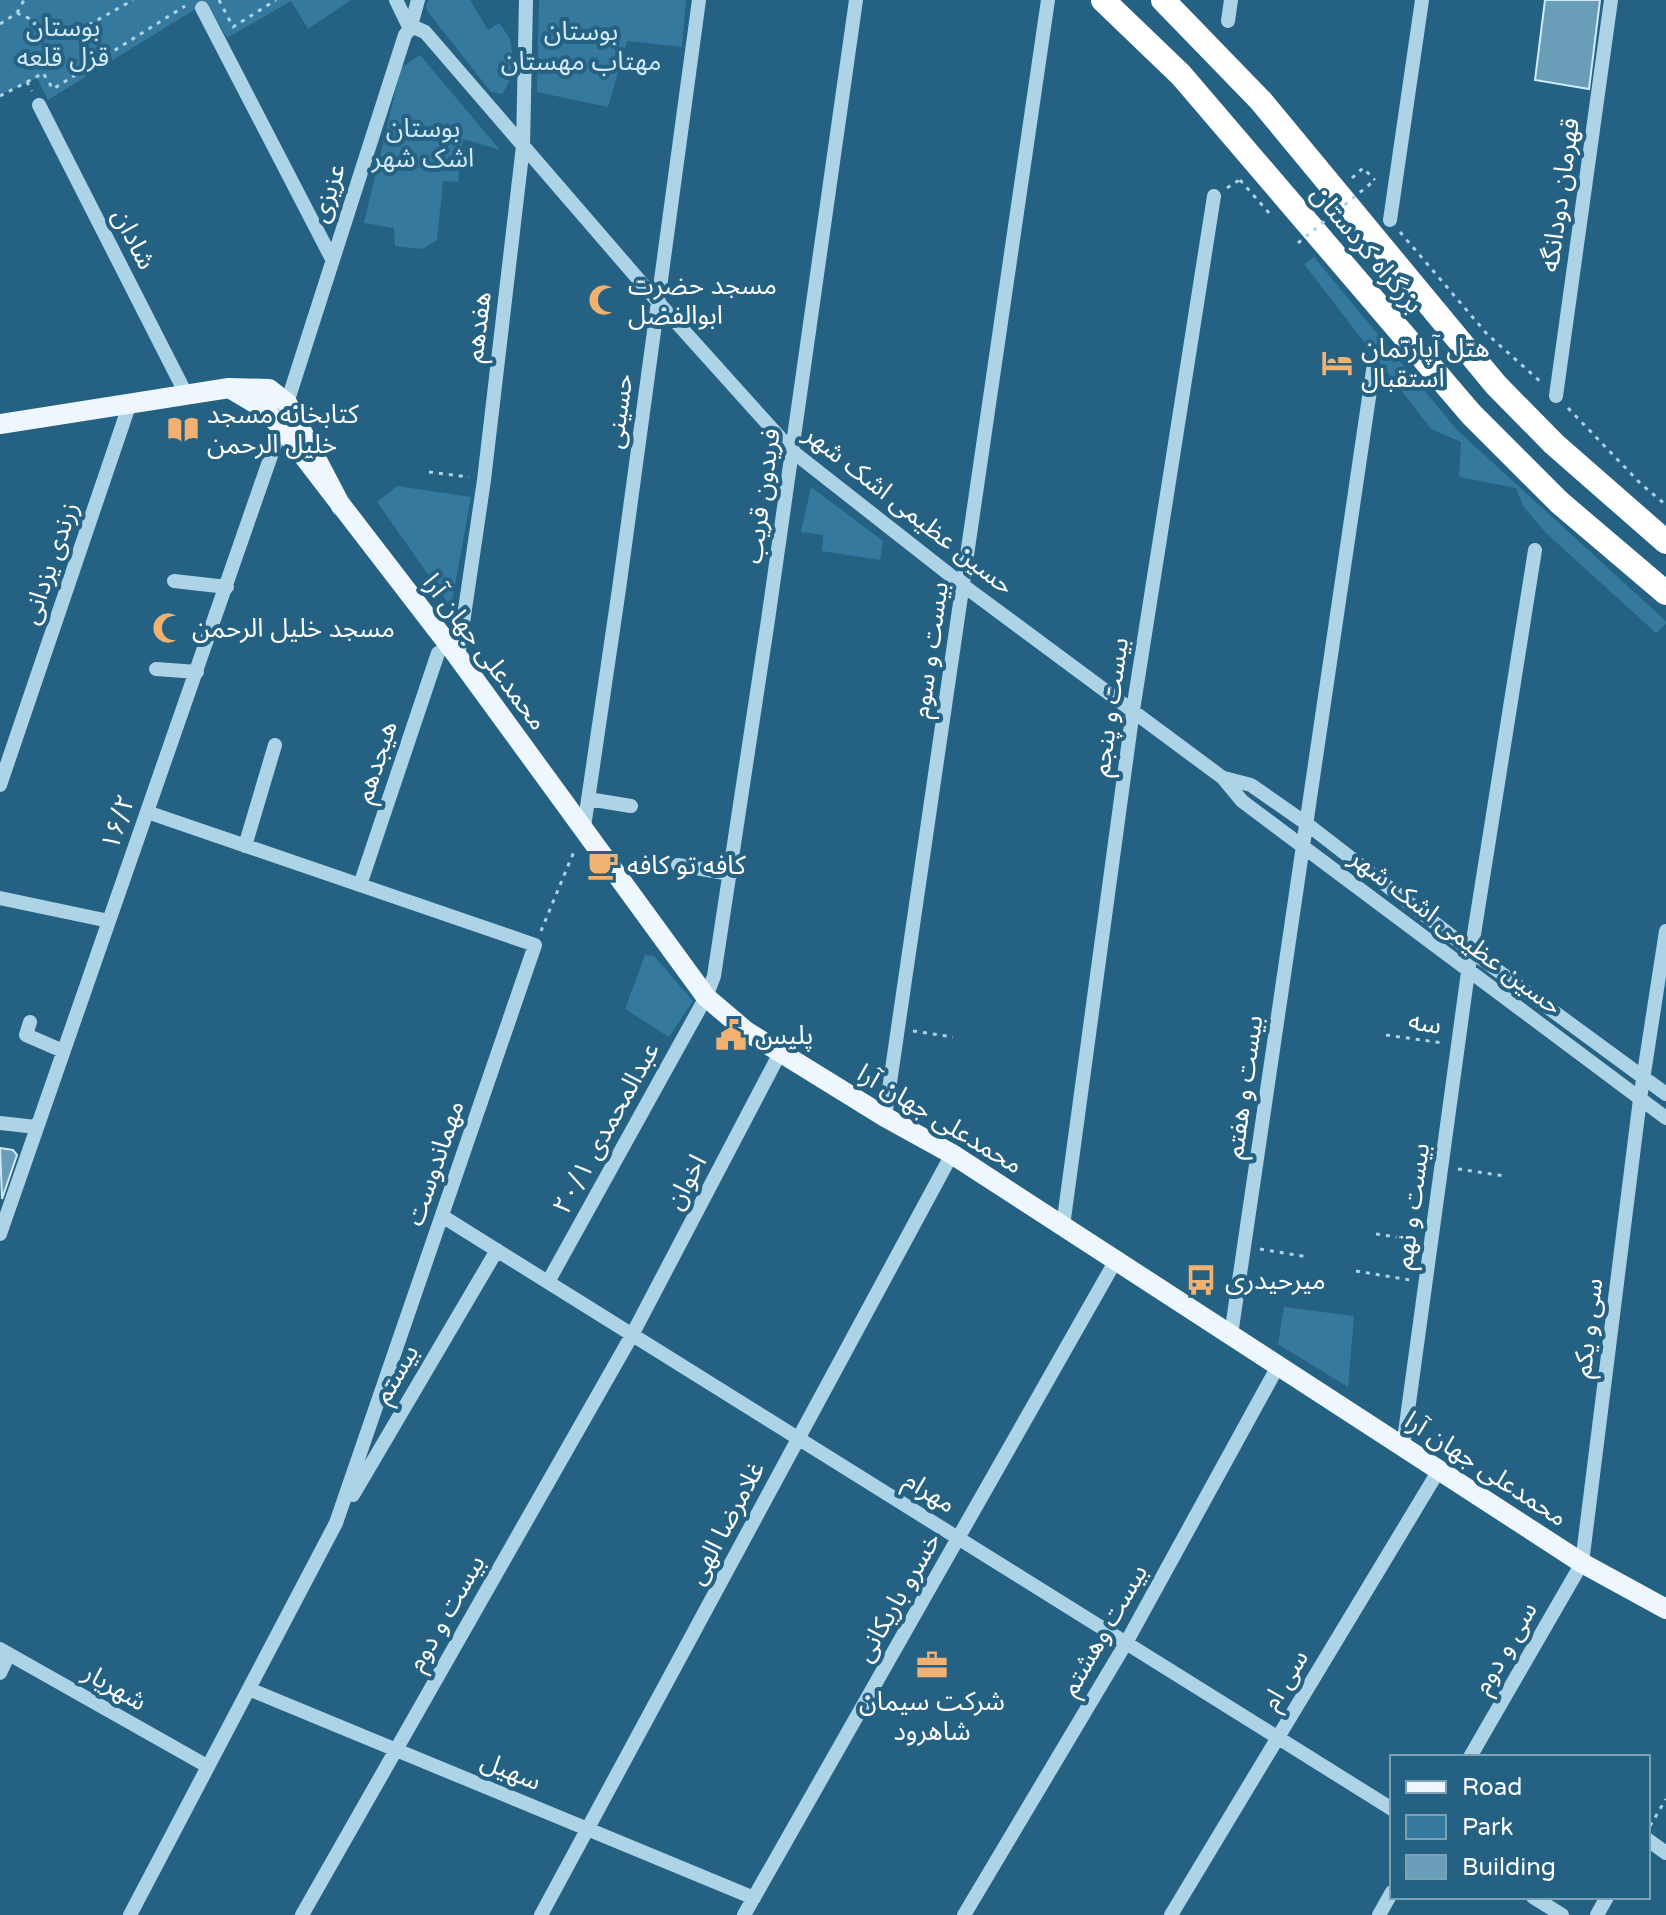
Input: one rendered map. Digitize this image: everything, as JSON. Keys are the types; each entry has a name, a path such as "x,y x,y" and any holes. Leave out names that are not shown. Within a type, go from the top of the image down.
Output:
{"highway":[{"name":"بزرگراه کردستان","path":"1103,0 1181,75 1250,174 1471,414 1559,502 1666,593"},
{"name":"بزرگراه کردستان","path":"1163,0 1261,101 1496,385 1554,444 1666,542"}],"main road":[{"path":"229,388 263,408 341,506"},
{"path":"0,424 229,388 269,389 287,403 341,506"},
{"name":"محمدعلی جهان آرا","path":"341,506 448,655 584,827 706,997 746,1031 885,1117 952,1154 1582,1563 1666,1609"}],"street":[{"path":"396,0 410,29"},
{"name":"عزیزی","path":"287,403 418,0"},
{"name":"هفدهم","path":"448,655 484,480 523,146 526,0"},
{"name":"حسینی","path":"584,827 699,0"},
{"name":"فریدون قریب","path":"706,997 714,976 731,874 856,0"},
{"name":"بیست و سوم","path":"885,1117 1048,0"},
{"path":"1228,21 1231,0"},
{"path":"1390,220 1422,0"},
{"name":"قهرمان دودانگه","path":"1556,396 1611,0"},
{"path":"198,4 332,259"},
{"name":"حسین عظیمی اشک شهر","path":"410,29 425,32 658,302 792,451 964,586 1223,778 1242,801 1666,1118"},
{"name":"شادان","path":"39,105 186,394"},
{"name":"بیست و پنجم","path":"1063,1226 1133,710 1214,196"},
{"path":"1307,824 1373,370"},
{"name":"زرندی یزدانی","path":"0,785 130,403"},
{"name":"۱۶/۲","path":"0,1234 281,427"},
{"path":"1471,951 1535,550"},
{"path":"174,581 227,587"},
{"name":"هیجدهم","path":"360,885 448,655"},
{"path":"156,669 197,672"},
{"path":"245,846 275,745"},
{"name":"حسین عظیمی اشک شهر","path":"1223,778 1251,785 1307,824 1471,951 1666,1094"},
{"path":"588,799 631,806"},
{"path":"147,812 535,945"},
{"name":"بیست و هفتم","path":"1231,1335 1307,824"},
{"path":"678,865 731,874"},
{"path":"0,898 109,921"},
{"path":"1643,1077 1666,931"},
{"name":"مهماندوست","path":"207,1766 336,1523 535,945"},
{"name":"بیست و نهم","path":"1403,1447 1471,951"},
{"name":"عبدالمحمدی ۲۰/۱","path":"548,1282 706,997"},
{"path":"30,1022 26,1035 63,1051"},
{"name":"اخوان","path":"632,1335 781,1051"},
{"name":"سی و یکم","path":"1582,1563 1643,1077"},
{"path":"0,1123 36,1127"},
{"name":"غلامرضا الهی","path":"541,1915 952,1154"},
{"name":"مهرام","path":"442,1216 1390,1808"},
{"name":"بیستم","path":"336,1523 497,1250"},
{"name":"خسرو باریکانی","path":"744,1915 1116,1260"},
{"name":"بیست و دوم","path":"302,1915 632,1335"},
{"name":"بیست وهشتم","path":"964,1915 1126,1643 1278,1366"},
{"name":"سی ام","path":"1171,1915 1439,1470"},
{"name":"سی و دوم","path":"1471,1755 1582,1563"},
{"path":"0,1673 5,1651"},
{"name":"شهریار","path":"5,1651 207,1766"},
{"name":"سهیل","path":"249,1689 754,1898"},
{"path":"130,1915 207,1766"},
{"path":"1379,1915 1390,1896"},
{"path":"1536,1899 1562,1915"}],"path":[{"path":"0,24 17,13 24,0"},
{"path":"17,13 69,36 133,0"},
{"path":"219,0 233,27 276,0"},
{"path":"0,96 43,73 53,89 198,4"},
{"path":"27,82 39,105"},
{"path":"1298,243 1375,180 1363,168 1352,178"},
{"path":"1214,196 1250,174 1274,218"},
{"path":"1362,188 1487,334 1556,396 1641,484 1666,505"},
{"path":"429,472 484,480"},
{"path":"535,945 584,827"},
{"path":"898,1029 953,1037"},
{"name":"سه","path":"1386,1035 1458,1046"},
{"path":"1442,1167 1505,1176"},
{"path":"1376,1234 1431,1243"},
{"path":"1244,1247 1308,1257"},
{"path":"1356,1271 1426,1282"},
{"path":"1650,1826 1666,1799"}],"green space":[{"name":"بوستان قزل قلعه","path":"0,0 351,0 308,29 291,1 227,38 207,2 48,100 37,78 0,95"},
{"path":"429,0 470,0 488,30 499,23 501,25 512,47 512,69 502,94 491,92 428,12 426,6"},
{"name":"بوستان مهتاب مهستان","path":"539,0 686,0 682,47 627,41 608,107 537,92"},
{"name":"بوستان اشک شهر","path":"420,55 500,150 463,139 458,182 443,181 437,240 422,249 395,246 394,228 364,223 401,68"},
{"path":"1314,257 1457,430 1666,624 1656,633 1546,533 1523,506 1516,488 1459,477 1461,442 1431,429 1304,264"},
{"path":"397,486 471,497 451,607 377,502"},
{"path":"811,487 883,541 880,560 822,551 823,535 801,532"},
{"path":"645,955 654,956 693,1001 669,1037 625,1009"},
{"path":"1284,1307 1354,1316 1348,1387 1278,1344"}],"building":[{"path":"1545,0 1600,0 1589,89 1535,80"},
{"path":"0,1148 13,1150 17,1155 2,1199"}],"place":[{"name":"مسجد حضرت ابوالفضل","path":"604,300"},
{"name":"هتل آپارتمان استقبال","path":"1337,363"},
{"name":"كتابخانه مسجد خليل الرحمن","path":"183,429"},
{"name":"مسجد خلیل الرحمن","path":"168,628"},
{"name":"کافه تو کافه","path":"603,865"},
{"name":"پلیس","path":"731,1035"},
{"name":"میرحیدری","path":"1201,1280"},
{"name":"شرکت سیمان شاهرود","path":"932,1665"}]}
